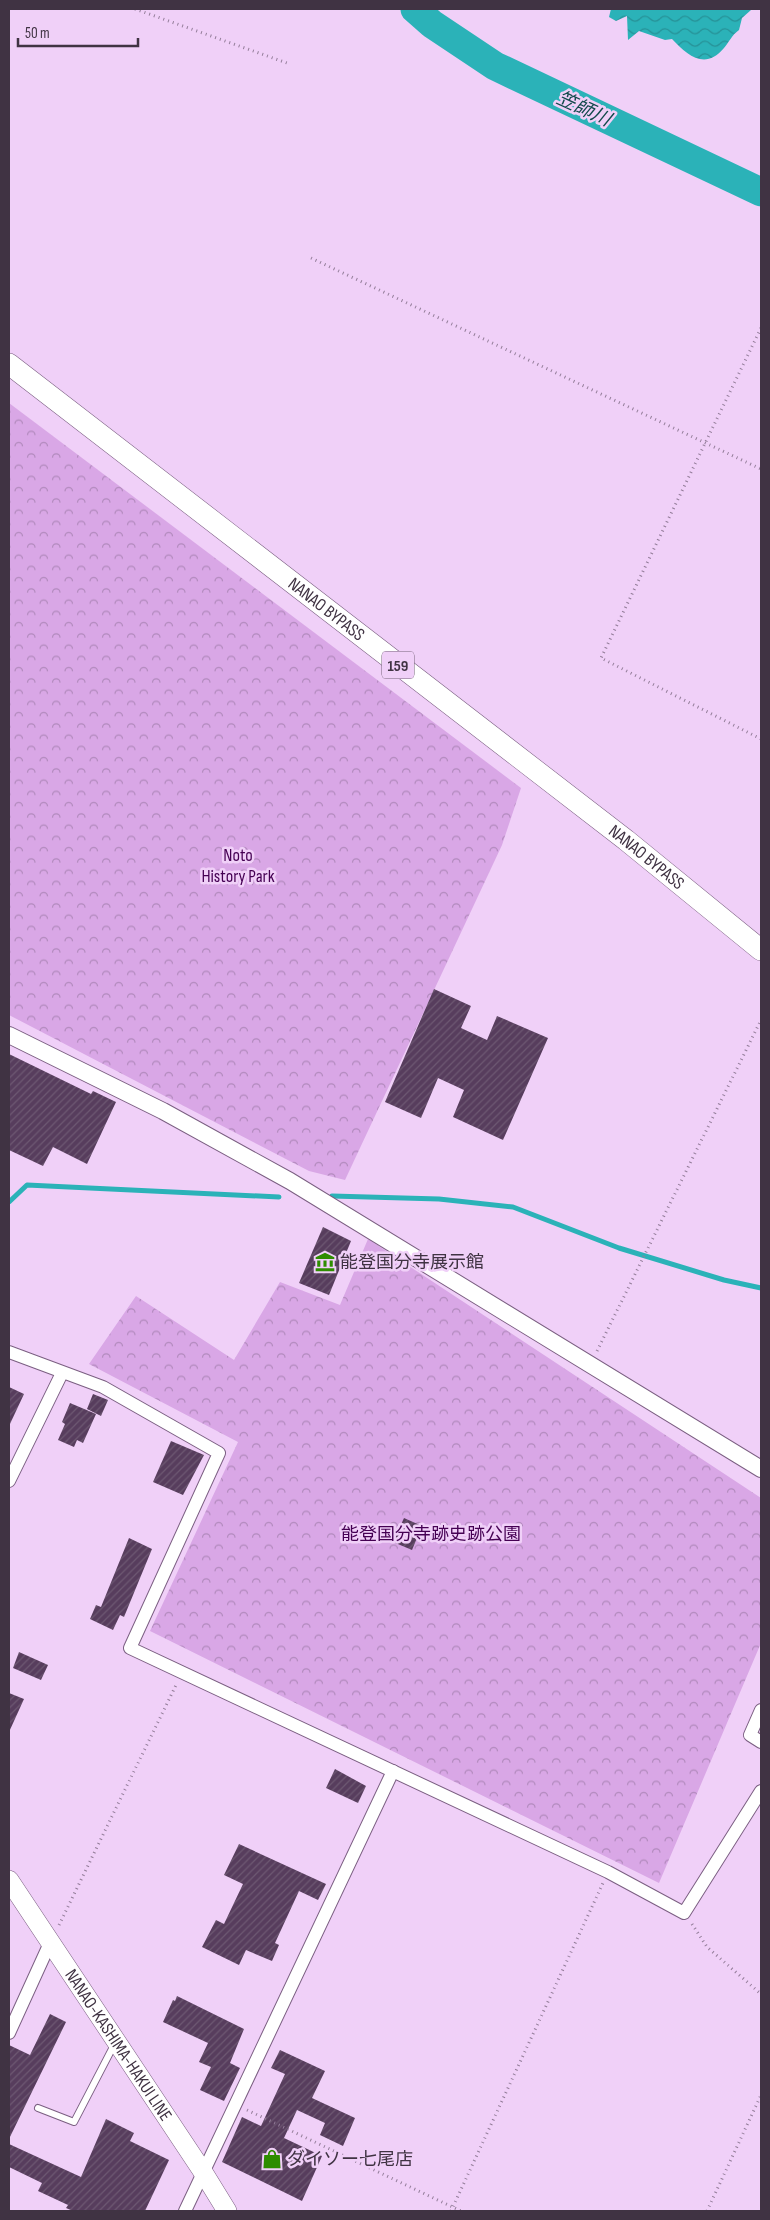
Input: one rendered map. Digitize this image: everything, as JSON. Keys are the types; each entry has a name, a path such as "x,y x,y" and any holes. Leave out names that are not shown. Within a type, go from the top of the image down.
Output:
{"highway":[{"name":"NANAO BYPASS","path":"9,364 611,829 761,950"}],"main road":[{"name":"NANAO-KASHIMA-HAKUI LINE","path":"9,1880 204,2172 227,2211"}],"street":[{"path":"9,1035 207,1133 290,1181 761,1469"},
{"path":"9,1352 62,1373 102,1386 219,1453 130,1648 608,1872 684,1912 761,1791"},
{"path":"9,1481 62,1373"},
{"path":"761,1710 750,1735 761,1742"},
{"path":"185,2211 393,1771"},
{"path":"9,2033 50,1943"}],"lane":[{"path":"38,2108 74,2122 116,2042"}],"path":[{"path":"134,9 287,63"},
{"path":"311,258 761,469"},
{"path":"761,328 601,658 761,738"},
{"path":"590,1363 761,1020"},
{"path":"50,1943 182,1673"},
{"path":"452,2209 608,1872"},
{"path":"684,1912 708,1947 761,1994"},
{"path":"707,2211 761,2095"},
{"path":"235,2105 452,2209 461,2211"}],"green space":[{"name":"Noto History Park","path":"9,403 521,788 502,845 345,1180 309,1171 9,1015"},
{"name":"能登国分寺跡史跡公園","path":"368,1239 761,1498 761,1643 659,1883 150,1631 238,1442 89,1364 136,1296 234,1360 280,1282 340,1305"}],"water":[{"path":"611,9 751,10 742,18 739,30 732,36 724,48 710,59 703,59 690,55 672,39 665,40 639,31 628,40 627,16 616,21 609,17"}],"building":[{"path":"434,989 471,1006 461,1028 487,1040 497,1016 548,1038 503,1140 453,1117 464,1090 438,1078 421,1118 385,1102"},
{"path":"9,1054 91,1094 93,1091 116,1102 87,1164 53,1147 43,1166 9,1150"},
{"name":"能登国分寺展示館","path":"323,1227 351,1241 329,1295 299,1283"},
{"path":"9,1387 24,1394 9,1426"},
{"path":"93,1394 108,1400 101,1416 87,1409"},
{"path":"70,1403 96,1414 83,1443 77,1440 74,1447 58,1440 65,1424 62,1422"},
{"path":"171,1441 204,1455 183,1495 153,1482"},
{"path":"404,1518 422,1526 412,1550 393,1542"},
{"path":"129,1538 152,1549 124,1617 120,1615 113,1630 90,1619 96,1605 101,1607"},
{"path":"19,1652 48,1665 41,1680 13,1668"},
{"path":"9,1693 24,1699 9,1732"},
{"path":"335,1769 366,1786 358,1803 326,1788"},
{"path":"239,1844 326,1884 318,1900 299,1891 275,1943 279,1945 272,1961 246,1950 239,1965 202,1947 216,1920 224,1924 243,1884 224,1875"},
{"path":"177,1996 244,2029 230,2063 240,2068 224,2101 200,2090 211,2067 199,2062 208,2043 163,2022 173,2000 175,2001"},
{"path":"50,2014 66,2022 9,2139 9,2045 30,2055"},
{"path":"280,2050 325,2071 312,2098 355,2118 343,2146 320,2135 325,2123 297,2110 284,2138 322,2156 302,2201 222,2162 242,2117 261,2126 285,2074 271,2068"},
{"path":"106,2119 134,2133 130,2141 169,2160 145,2211 73,2211 66,2208 68,2205 38,2191 42,2183 9,2167 9,2144 81,2177"}],"waterway":[{"name":"笠師川","path":"415,9 432,24 495,66 761,192"},
{"path":"9,1202 27,1185 279,1197"},
{"path":"332,1196 439,1199 513,1207 619,1248 724,1280 761,1288"}],"place":[{"name":"能登国分寺展示館","path":"325,1262"},
{"name":"ダイソー七尾店","path":"272,2159"}]}
